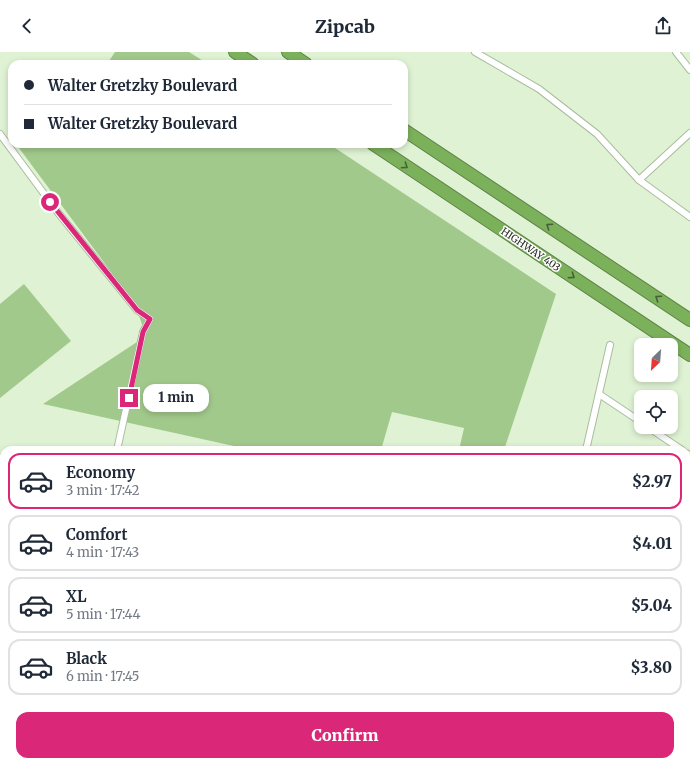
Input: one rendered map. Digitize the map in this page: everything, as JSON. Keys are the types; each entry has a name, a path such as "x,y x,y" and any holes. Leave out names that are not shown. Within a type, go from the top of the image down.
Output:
{"highway":[{"path":"235,52 247,60"},
{"path":"288,52 300,60"},
{"path":"408,133 690,320"},
{"name":"HIGHWAY 403","path":"379,148 690,355"}],"street":[{"path":"475,52 539,89 597,134 639,180 690,217"},
{"path":"676,52 690,70"},
{"path":"639,180 690,133"},
{"path":"0,134 8,145"},
{"path":"10,148 59,214 137,310 150,319 143,332 118,446"},
{"path":"587,446 610,345"},
{"path":"599,394 634,417"},
{"path":"658,434 676,446"}],"green space":[{"path":"115,52 189,52 202,60 110,60"},
{"path":"19,148 335,148 556,294 505,446 460,446 464,428 392,412 382,446 234,446 43,404 146,336 135,304"},
{"path":"24,284 71,341 0,398 0,304"}],"route":[{"path":"50,202 137,310 150,319 143,332 129,398"}]}
